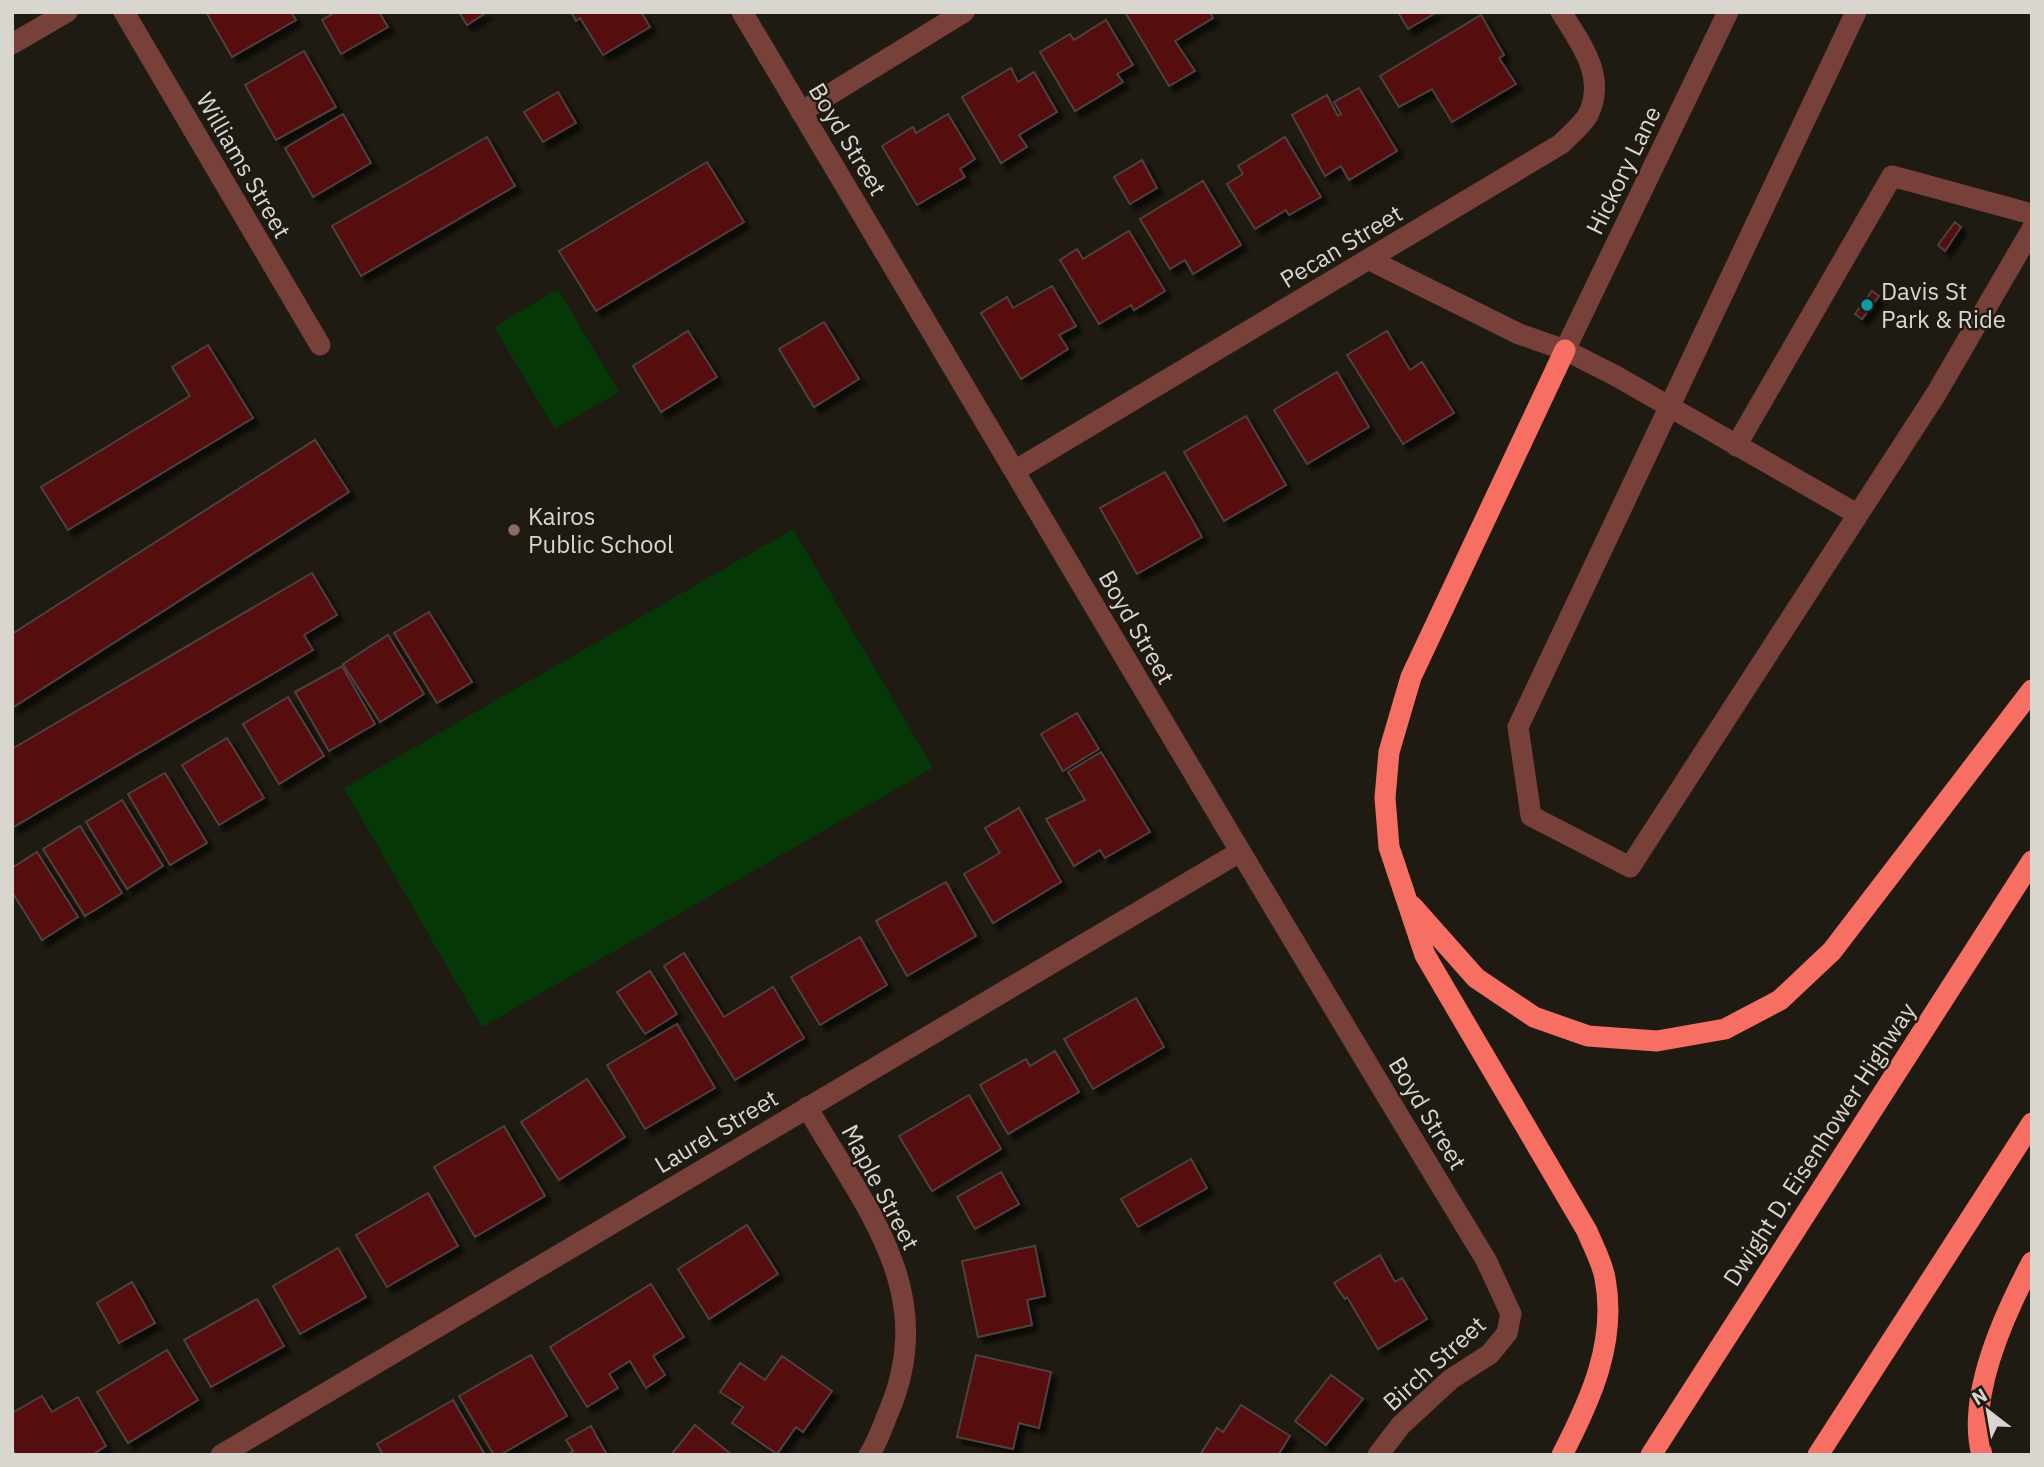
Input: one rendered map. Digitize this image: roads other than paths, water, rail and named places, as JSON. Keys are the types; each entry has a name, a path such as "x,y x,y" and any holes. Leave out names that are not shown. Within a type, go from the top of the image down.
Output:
{"highway":[{"path":"1562,1455 1593,1391 1604,1353 1609,1315 1604,1275 1587,1231 1425,955 1389,847 1385,798 1389,752 1407,689 1565,350"},
{"path":"1406,899 1476,978 1534,1017 1588,1036 1657,1041 1726,1029 1780,1000 1832,951 2032,690"},
{"name":"Dwight D. Eisenhower Highway","path":"1651,1455 2032,861"},
{"path":"1818,1455 2032,1123"},
{"path":"1982,1455 1979,1443 1983,1380 2008,1308 2032,1262"}],"street":[{"path":"12,44 67,12"},
{"name":"Williams Street","path":"124,12 320,345"},
{"name":"Boyd Street","path":"742,12 1016,470 1238,853 1489,1267"},
{"path":"801,112 964,12"},
{"name":"Pecan Street","path":"1016,470 1561,144 1587,116 1596,90 1589,57 1561,12"},
{"name":"Hickory Lane","path":"1565,350 1728,12"},
{"path":"1856,12 1518,727 1531,816 1630,867 1936,394 2032,229"},
{"path":"1736,446 1892,176 2032,214"},
{"path":"1370,260 1520,334 1565,350 1616,376 1669,409 1857,514"},
{"name":"Laurel Street","path":"221,1455 1238,853"},
{"name":"Maple Street","path":"807,1107 877,1227 902,1285 908,1333 897,1391 869,1455"},
{"name":"Birch Street","path":"1378,1455 1401,1425 1451,1379 1490,1354 1507,1333 1511,1314 1489,1267"}],"place":[{"name":"Davis St Park & Ride","path":"1867,305"},
{"name":"Kairos Public School","path":"514,530"}]}
